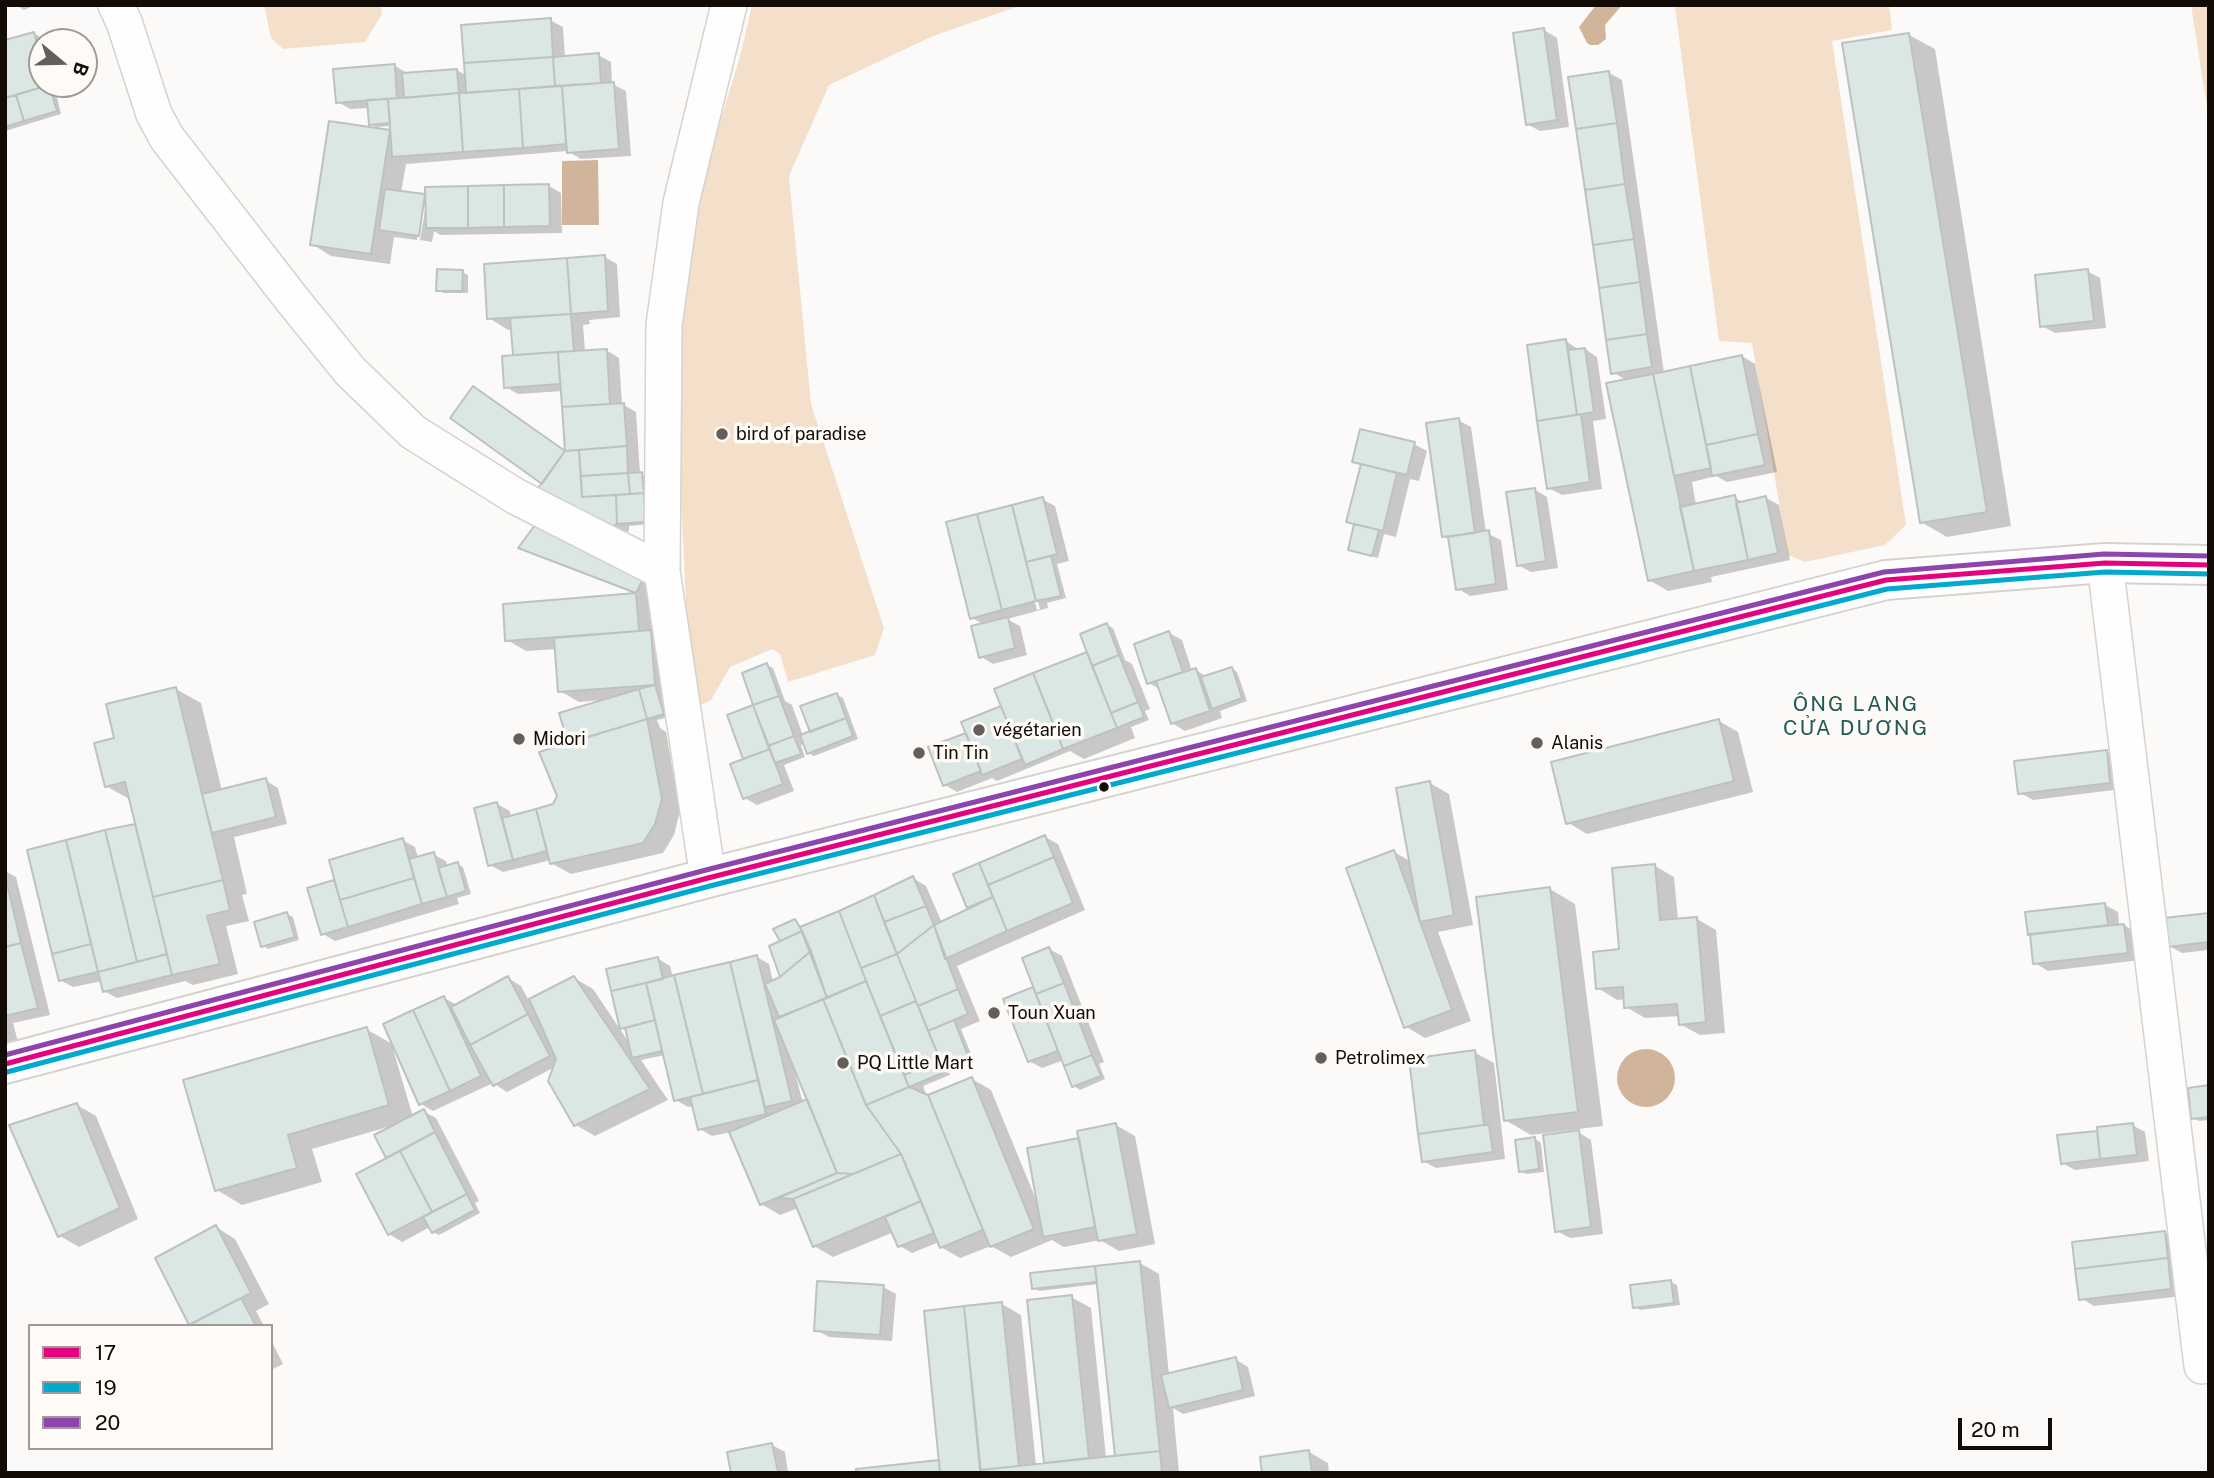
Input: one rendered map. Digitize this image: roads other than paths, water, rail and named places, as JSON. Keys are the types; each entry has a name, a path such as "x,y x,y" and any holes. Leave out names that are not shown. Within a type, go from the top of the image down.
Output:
{"main road":[{"path":"5,1064 708,878 1886,580 2105,563 2209,565"}],"street":[{"path":"116,5 154,114 167,138 350,370 412,432 515,496 662,571"},
{"path":"708,878 662,571 664,325 681,203 729,5"},
{"path":"2105,563 2202,1366"}],"place":[{"name":"bird of paradise","path":"722,434"},
{"name":"végétarien","path":"979,730"},
{"name":"Midori","path":"519,739"},
{"name":"Alanis","path":"1537,743"},
{"name":"Tin Tin","path":"919,753"},
{"name":"Toun Xuan","path":"994,1013"},
{"name":"Petrolimex","path":"1321,1058"},
{"name":"PQ Little Mart","path":"843,1063"}],"district":[{"name":"ÔNG LANG CỬA DƯƠNG","path":"1856,717"}]}
